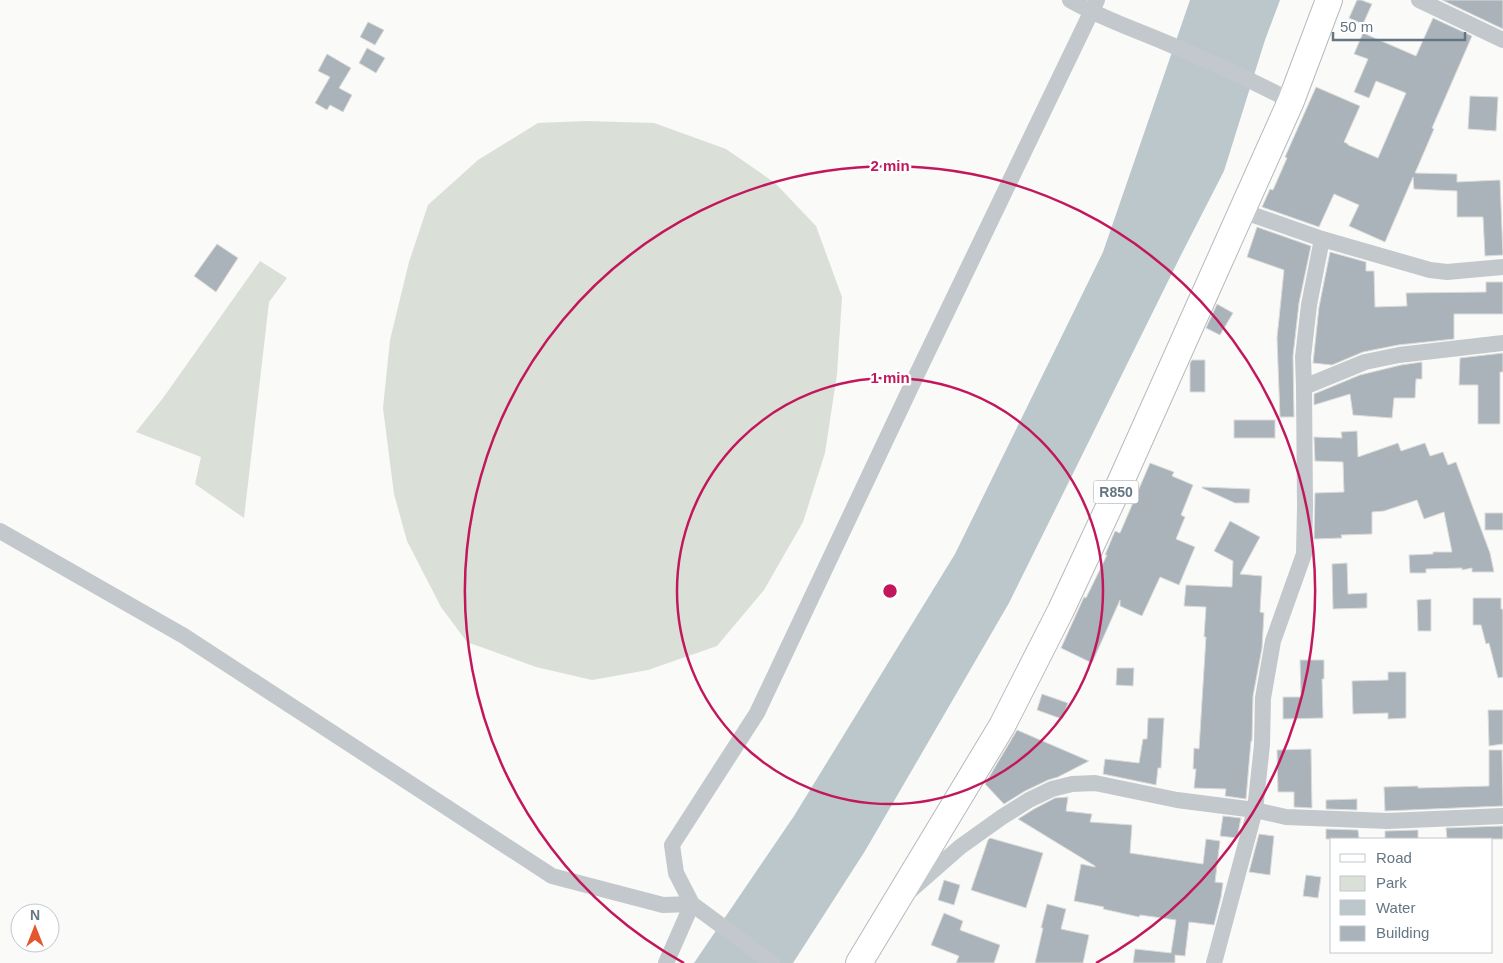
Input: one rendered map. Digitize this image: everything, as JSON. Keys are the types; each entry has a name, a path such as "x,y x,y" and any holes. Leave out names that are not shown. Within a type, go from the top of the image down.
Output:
{"main road":[{"name":"R850","path":"859,963 1002,726 1057,618 1122,479 1292,101 1329,0"}],"street":[{"path":"1070,0 1094,6 1161,40 1292,101"},
{"path":"1419,0 1503,40"},
{"path":"772,963 697,908 676,873 672,845 757,713 912,383 1094,6"},
{"path":"1242,211 1322,239 1430,270 1447,272 1503,267"},
{"path":"1214,963 1255,810 1262,745 1263,698 1273,641 1304,554 1303,358 1309,305 1322,239"},
{"path":"1304,387 1365,362 1399,355 1503,343"},
{"path":"0,531 184,636 552,876 663,905 697,908"},
{"path":"898,901 960,847 1002,817 1029,800 1052,789 1072,784 1095,783 1177,800 1255,810 1286,817 1388,821 1503,816"},
{"path":"666,963 697,908"}],"green space":[{"path":"586,121 654,123 726,149 775,183 816,226 842,297 837,374 825,453 803,522 764,590 717,646 648,670 592,680 536,667 467,642 441,607 407,541 394,494 383,408 390,340 409,262 428,205 478,160 538,123"},
{"path":"260,261 287,278 269,302 244,518 195,484 201,457 136,432 163,398"}],"water":[{"path":"1190,0 1280,0 1265,40 1224,171 1009,603 865,851 793,963 694,963 794,816 955,554 1103,252"}],"building":[{"path":"1357,0 1372,4 1363,24 1349,18"},
{"path":"1442,0 1503,0 1503,29"},
{"path":"1433,18 1472,36 1432,128 1434,129 1415,173 1457,174 1457,182 1500,180 1503,255 1485,256 1483,217 1457,217 1457,191 1414,189 1413,177 1385,242 1349,226 1359,205 1334,194 1319,227 1262,207 1270,189 1273,190 1287,158 1285,157 1316,87 1360,106 1344,142 1378,158 1406,93 1376,81 1369,98 1354,92 1368,59 1354,54 1363,33 1416,56"},
{"path":"368,22 384,30 375,45 360,37"},
{"path":"367,48 385,58 376,73 359,63"},
{"path":"327,54 351,68 339,88 352,95 343,112 330,105 327,110 315,103 330,77 318,71"},
{"path":"1470,96 1498,97 1496,131 1468,129"},
{"path":"1257,227 1311,246 1299,303 1293,356 1294,417 1280,417 1277,338 1284,270 1247,257"},
{"path":"217,244 238,258 216,292 194,276"},
{"path":"1330,252 1366,262 1366,271 1374,271 1375,307 1407,306 1406,293 1486,292 1486,282 1503,282 1503,314 1454,314 1454,339 1398,345 1363,352 1332,365 1313,363 1319,307"},
{"path":"1217,304 1233,313 1220,335 1206,328"},
{"path":"1503,353 1503,372 1500,372 1500,424 1478,424 1478,385 1459,385 1460,358"},
{"path":"1192,360 1205,360 1205,392 1190,392 1190,363"},
{"path":"1422,362 1422,379 1416,379 1415,398 1394,398 1392,418 1353,415 1350,394 1314,405 1314,394 1360,375"},
{"path":"1234,420 1275,420 1275,438 1234,438"},
{"path":"1357,431 1358,457 1398,443 1401,451 1425,443 1430,456 1443,452 1448,465 1456,462 1490,553 1494,572 1472,572 1472,568 1462,570 1462,568 1426,569 1426,573 1410,573 1409,555 1452,552 1444,512 1424,519 1417,500 1384,511 1372,512 1372,534 1341,535 1342,538 1314,539 1315,493 1344,492 1343,462 1315,461 1314,437 1342,438 1341,432"},
{"path":"1150,463 1174,472 1172,476 1193,485 1181,515 1185,517 1176,539 1195,547 1179,585 1160,577 1142,616 1120,606 1120,600 1092,663 1061,648 1084,597 1086,598 1107,555 1105,555 1115,531 1120,533"},
{"path":"1202,487 1250,489 1249,503 1235,503"},
{"path":"1485,513 1503,513 1503,530 1485,530"},
{"path":"1230,521 1260,537 1240,574 1262,576 1260,612 1264,613 1262,648 1253,696 1252,741 1246,799 1225,796 1226,789 1194,788 1196,769 1193,769 1194,748 1199,749 1206,607 1184,606 1186,585 1232,587 1233,561 1214,551"},
{"path":"1347,563 1348,594 1367,593 1367,608 1333,609 1332,564"},
{"path":"1473,598 1501,598 1501,609 1503,609 1503,677 1498,678 1489,643 1486,644 1481,625 1473,625"},
{"path":"1431,599 1431,631 1418,631 1417,600"},
{"path":"1300,660 1324,660 1324,679 1322,679 1323,718 1283,719 1283,697 1301,697"},
{"path":"1117,668 1134,668 1133,686 1116,685"},
{"path":"1388,672 1406,672 1406,718 1388,719 1388,713 1353,714 1352,681 1388,680"},
{"path":"1042,694 1068,703 1062,719 1037,710"},
{"path":"1488,710 1503,710 1503,744 1489,746"},
{"path":"1148,718 1164,718 1161,768 1158,768 1156,785 1103,774 1105,759 1139,763 1143,739 1147,739"},
{"path":"1017,730 1089,761 1025,791 1004,804 985,784"},
{"path":"1311,749 1312,808 1294,807 1294,792 1278,792 1277,750"},
{"path":"1489,750 1502,750 1503,806 1385,811 1384,787 1489,786"},
{"path":"1068,797 1066,811 1092,814 1090,822 1132,825 1130,853 1203,864 1206,839 1220,841 1215,882 1223,883 1214,925 1189,922 1185,956 1175,955 1175,963 1133,963 1135,949 1171,953 1176,920 1140,915 1139,917 1074,901 1081,864 1095,866 1018,819 1055,798"},
{"path":"1357,799 1357,810 1326,809 1326,800"},
{"path":"1223,816 1241,818 1237,838 1220,836"},
{"path":"1503,826 1503,839 1447,838 1446,828"},
{"path":"1326,829 1358,830 1359,838 1326,839"},
{"path":"1418,830 1418,838 1385,838 1385,831"},
{"path":"1259,834 1274,836 1270,875 1249,872"},
{"path":"990,838 1043,853 1026,908 971,890"},
{"path":"1306,875 1321,877 1318,898 1303,896"},
{"path":"944,880 960,885 954,905 938,900"},
{"path":"1047,904 1066,909 1061,929 1089,935 1083,963 1035,963"},
{"path":"944,913 963,921 960,930 1000,945 994,963 956,963 959,956 931,945"}]}
